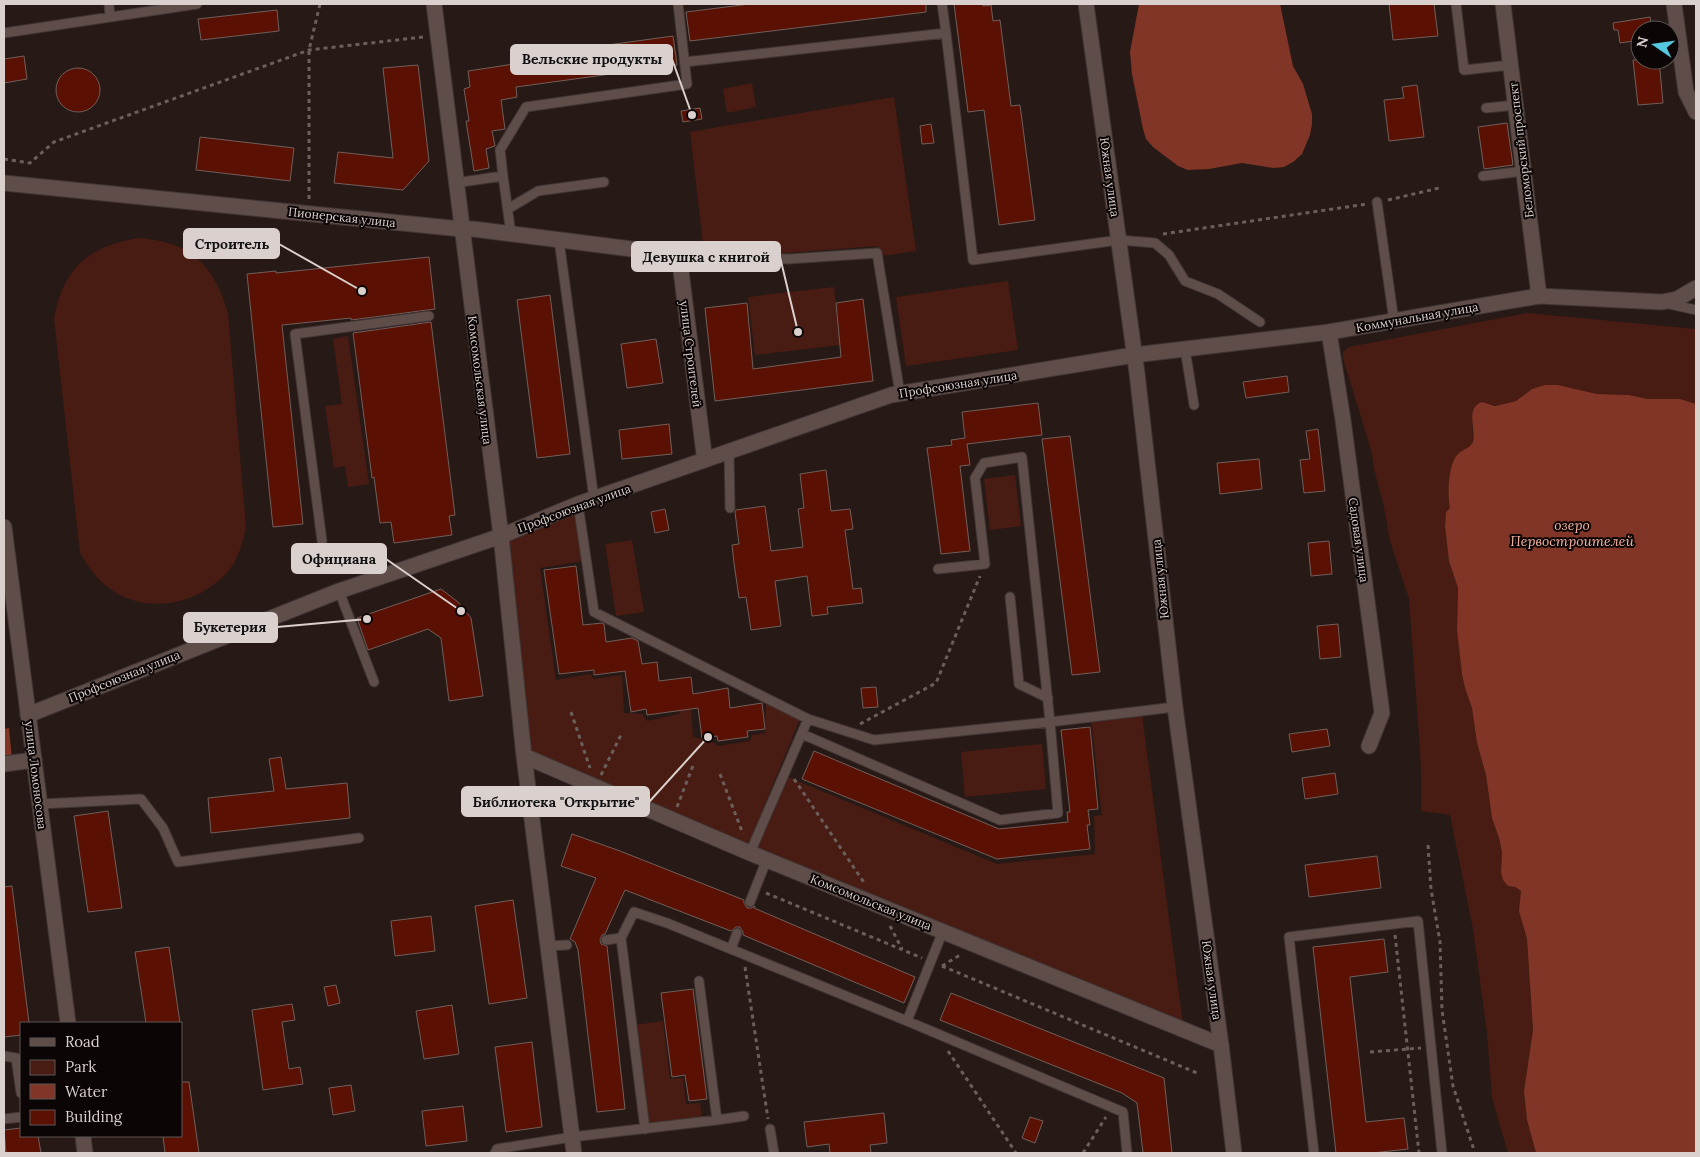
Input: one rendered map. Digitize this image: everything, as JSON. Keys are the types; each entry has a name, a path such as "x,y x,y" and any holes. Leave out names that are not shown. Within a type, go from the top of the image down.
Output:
{"street":[{"name":"Комсомольская улица","path":"434,4 455,183 501,536 524,756 574,1153"},
{"name":"Южная улица","path":"1086,4 1134,355 1174,707 1221,1044 1234,1153"},
{"name":"Беломорский проспект","path":"1503,4 1539,296"},
{"path":"1674,4 1686,92 1696,112"},
{"name":"Пионерская улица","path":"4,183 473,229 679,255"},
{"name":"улица Строителей","path":"679,255 704,454"},
{"name":"Коммунальная улица","path":"1134,355 1328,332 1539,296 1662,302 1677,299 1696,288"},
{"name":"Садовая улица","path":"1328,332 1344,429 1382,713 1369,746"},
{"name":"Профсоюзная улица","path":"28,715 340,591 501,536 578,504 891,395 1134,355"},
{"name":"улица Ломоносова","path":"4,527 68,1022"},
{"name":"Комсомольская улица","path":"524,756 750,853 1221,1044"},
{"path":"4,764 34,760"},
{"path":"83,1137 85,1153"}],"lane":[{"path":"109,4 110,17"},
{"path":"4,33 198,4"},
{"path":"511,234 500,150 526,107 688,84 678,4"},
{"path":"942,4 974,260 1119,240 1155,243 1169,255 1185,281 1218,294 1260,322"},
{"path":"1456,4 1464,70 1511,65"},
{"path":"685,62 946,33"},
{"path":"1486,108 1516,105"},
{"path":"1483,176 1524,171"},
{"path":"455,183 503,176"},
{"path":"508,210 538,191 604,182"},
{"path":"1377,202 1394,322"},
{"path":"559,240 594,499"},
{"path":"679,255 789,259 877,253 900,394"},
{"path":"1662,302 1696,310"},
{"path":"322,540 295,334 429,316"},
{"path":"1185,349 1194,405"},
{"path":"729,451 730,508"},
{"path":"802,734 1000,820 1058,813 1048,698 1022,457 984,463 975,478 985,564 938,569"},
{"path":"578,504 594,612 808,719 874,740 1174,707"},
{"path":"340,591 374,682"},
{"path":"1010,597 1019,684 1048,698"},
{"path":"750,853 808,719"},
{"path":"40,804 141,799 163,828 178,862 359,838"},
{"path":"750,902 767,859"},
{"path":"645,1129 621,938 634,912 731,949 1123,1112 1127,1153"},
{"path":"1314,1153 1290,937 1418,921 1442,1153"},
{"path":"907,1021 943,931"},
{"path":"731,949 737,933"},
{"path":"606,940 621,938"},
{"path":"548,946 568,944"},
{"path":"700,981 717,1120"},
{"path":"4,1056 16,1058 20,1086"},
{"path":"495,1153 497,1149 572,1137 744,1116"},
{"path":"4,1119 20,1117"},
{"path":"770,1129 774,1153"}],"path":[{"path":"308,213 309,50 320,4"},
{"path":"4,159 30,163 54,142 309,50 437,36"},
{"path":"1162,234 1377,202 1439,188"},
{"path":"846,731 936,683 985,564"},
{"path":"571,712 596,787"},
{"path":"596,787 622,733"},
{"path":"672,820 694,763"},
{"path":"787,768 879,905"},
{"path":"720,774 750,853"},
{"path":"1428,845 1431,889 1440,942 1442,1010 1454,1086 1474,1153"},
{"path":"755,888 1197,1073"},
{"path":"1393,925 1419,1153"},
{"path":"743,954 770,1129"},
{"path":"936,1033 1016,1153"},
{"path":"1370,1052 1432,1046"},
{"path":"1083,1153 1112,1108"}],"green space":[{"path":"752,83 756,107 727,113 723,89"},
{"path":"894,97 916,251 882,256 877,246 786,253 703,244 690,132"},
{"path":"138,238 172,244 197,258 215,281 228,313 246,528 240,550 229,570 203,592 172,603 139,602 124,597 109,588 96,576 80,553 54,319 64,287 80,263 91,254 105,247"},
{"path":"1008,281 1018,350 906,366 896,297"},
{"path":"834,287 840,345 755,355 748,297"},
{"path":"1527,313 1696,329 1696,404 1680,399 1648,399 1629,395 1597,394 1558,385 1532,389 1516,401 1498,406 1485,403 1472,418 1473,442 1458,454 1450,472 1450,508 1446,512 1445,526 1449,561 1458,588 1457,631 1462,674 1472,708 1477,743 1486,775 1492,818 1502,852 1501,873 1503,880 1521,891 1520,905 1527,939 1533,1030 1524,1091 1527,1120 1536,1153 1508,1153 1492,1098 1487,1033 1473,929 1450,815 1421,811 1420,749 1409,599 1390,541 1372,453 1343,359 1343,352 1349,347"},
{"path":"348,336 369,484 348,487 345,466 334,468 325,406 342,404 333,339"},
{"path":"1015,475 1021,526 990,530 984,479"},
{"path":"574,510 583,561 540,568 556,680 590,674 594,679 622,675 624,713 642,714 647,721 679,714 680,710 691,709 693,737 711,741 718,746 750,741 752,735 765,733 766,703 800,719 748,845 528,753 506,540"},
{"path":"632,540 644,612 616,616 605,544"},
{"path":"1142,715 1183,1024 756,849 788,777 997,864 1095,854 1094,816 1102,815 1091,721"},
{"path":"1042,744 1046,789 965,797 961,752"},
{"path":"663,1021 670,1079 683,1078 686,1104 700,1103 702,1118 647,1125 634,1025"}],"shaded area":[{"path":"9,728 12,759 4,760 4,729"}],"water":[{"path":"1139,4 1280,4 1293,66 1303,84 1312,114 1310,135 1302,154 1284,167 1274,168 1242,163 1209,169 1188,170 1178,166 1153,147 1146,139 1143,129 1132,74 1130,52"},
{"name":"озеро Первостроителей","path":"1545,385 1558,385 1597,394 1629,395 1648,399 1680,399 1696,404 1696,1153 1536,1153 1527,1120 1524,1091 1533,1030 1527,939 1519,911 1521,891 1515,887 1508,886 1503,880 1501,873 1502,852 1492,818 1486,775 1477,743 1472,708 1462,674 1457,631 1458,588 1449,561 1445,526 1446,512 1450,508 1450,472 1458,454 1473,442 1472,414 1474,409 1482,402 1495,406 1516,401 1532,389"}],"building":[{"path":"750,4 926,4 926,12 690,41 686,12"},
{"path":"954,4 991,5 993,21 1000,20 1011,106 1020,105 1035,220 999,225 984,110 968,112"},
{"path":"1389,4 1434,4 1438,36 1393,40"},
{"path":"277,10 279,31 201,40 198,19"},
{"path":"1650,17 1650,20 1632,20"},
{"path":"1630,20 1630,42 1620,43 1618,30 1614,30 1613,23"},
{"path":"673,36 677,65 516,87 517,97 501,100 505,129 492,131 495,146 486,149 489,168 474,171 466,121 469,121 464,89 470,87 468,71 514,64 513,58"},
{"path":"24,56 27,79 4,83 4,59"},
{"path":"418,65 429,161 403,190 334,183 338,152 393,158 383,68"},
{"path":"78,68 90,72 96,78 100,90 96,102 90,108 78,112 66,108 60,102 56,90 60,78 66,72"},
{"path":"1634,70 1660,70 1663,103 1638,105"},
{"path":"1417,85 1424,137 1389,141 1384,100 1404,98 1402,87"},
{"path":"700,108 702,119 683,122 681,111"},
{"path":"1507,123 1513,165 1484,169 1478,127"},
{"path":"931,124 934,143 922,144 920,126"},
{"path":"200,137 294,148 290,181 196,170"},
{"path":"429,257 435,309 351,320 351,318 282,325 303,524 273,527 247,274 276,271 276,273"},
{"path":"550,295 570,454 537,458 517,300"},
{"path":"863,299 873,381 715,401 705,308 747,303 753,369 841,357 836,303"},
{"path":"431,322 455,515 449,516 452,535 394,543 391,522 380,523 374,477 372,478 353,333"},
{"path":"656,339 663,383 627,388 621,344"},
{"path":"1287,376 1289,392 1246,398 1243,382"},
{"path":"1038,403 1042,435 967,444 970,465 960,466 970,551 941,554 927,448 952,445 951,440 965,438 962,412"},
{"path":"669,424 672,454 622,459 619,430"},
{"path":"1318,429 1325,491 1304,493 1300,460 1310,459 1306,431"},
{"path":"1070,436 1100,672 1072,675 1042,439"},
{"path":"1259,459 1262,489 1220,494 1217,463"},
{"path":"826,470 831,511 850,509 853,529 845,530 853,589 861,588 863,603 827,607 828,614 812,616 807,576 775,581 781,626 751,630 746,597 739,598 734,563 732,545 739,544 735,512 736,510 765,506 771,551 803,547 798,509 804,508 800,474"},
{"path":"665,509 669,530 655,533 651,512"},
{"path":"1329,541 1332,574 1311,576 1308,543"},
{"path":"576,566 583,625 604,624 606,642 632,638 638,641 642,664 657,662 659,681 691,677 693,694 728,688 730,708 762,703 765,729 747,731 748,737 718,741 717,736 702,738 698,708 647,715 646,709 631,712 625,671 594,675 594,670 559,674 544,570"},
{"path":"441,589 458,602 471,618 483,696 449,701 441,638 428,629 368,650 357,618"},
{"path":"1338,624 1341,657 1320,659 1317,626"},
{"path":"876,687 878,707 863,708 861,688"},
{"path":"1090,727 1098,809 1088,810 1090,825 1087,825 1090,849 997,859 802,779 814,751 999,829 1068,822 1067,812 1070,812 1061,730"},
{"path":"1327,729 1330,746 1292,752 1289,734"},
{"path":"281,757 286,789 347,783 350,818 211,833 208,798 274,791 269,759"},
{"path":"1335,773 1338,794 1305,799 1302,778"},
{"path":"108,811 122,908 88,912 74,816"},
{"path":"572,834 744,900 747,908 755,906 754,908 915,977 904,1003 743,935 740,927 736,927 731,931 625,890 605,934 602,935 600,940 601,944 607,946 625,1109 597,1112 578,950 575,942 570,939 596,878 561,866"},
{"path":"1377,856 1381,888 1309,897 1305,865"},
{"path":"12,886 29,1022 20,1022 20,1035 4,1037 4,887"},
{"path":"513,900 527,998 489,1004 475,906"},
{"path":"431,916 435,951 395,956 391,921"},
{"path":"1384,939 1388,972 1350,977 1366,1122 1404,1118 1408,1149 1372,1153 1336,1153 1313,947"},
{"path":"169,947 180,1022 146,1022 135,952"},
{"path":"336,985 340,1003 328,1006 324,987"},
{"path":"693,989 707,1099 689,1101 685,1075 672,1077 661,993"},
{"path":"951,993 1164,1078 1172,1153 1143,1153 1137,1103 1122,1093 940,1020"},
{"path":"292,1004 295,1020 282,1022 289,1069 300,1067 303,1084 263,1090 252,1010"},
{"path":"452,1005 459,1054 424,1059 416,1011"},
{"path":"532,1042 542,1127 506,1132 495,1047"},
{"path":"182,1082 189,1082 199,1153 165,1153 163,1137 182,1137"},
{"path":"351,1085 355,1111 333,1115 329,1088"},
{"path":"463,1106 467,1141 426,1146 422,1111"},
{"path":"884,1113 887,1143 870,1145 871,1153 830,1153 829,1144 807,1147 804,1122"},
{"path":"1030,1117 1043,1121 1035,1143 1022,1138"},
{"path":"20,1128 20,1137 38,1137 41,1153 6,1153 4,1130"}],"place":[{"name":"Вельские продукты","path":"692,115"},
{"name":"Строитель","path":"362,291"},
{"name":"Девушка с книгой","path":"798,332"},
{"name":"Официана","path":"461,611"},
{"name":"Букетерия","path":"367,619"},
{"name":"Библиотека \"Открытие\"","path":"708,737"}]}
